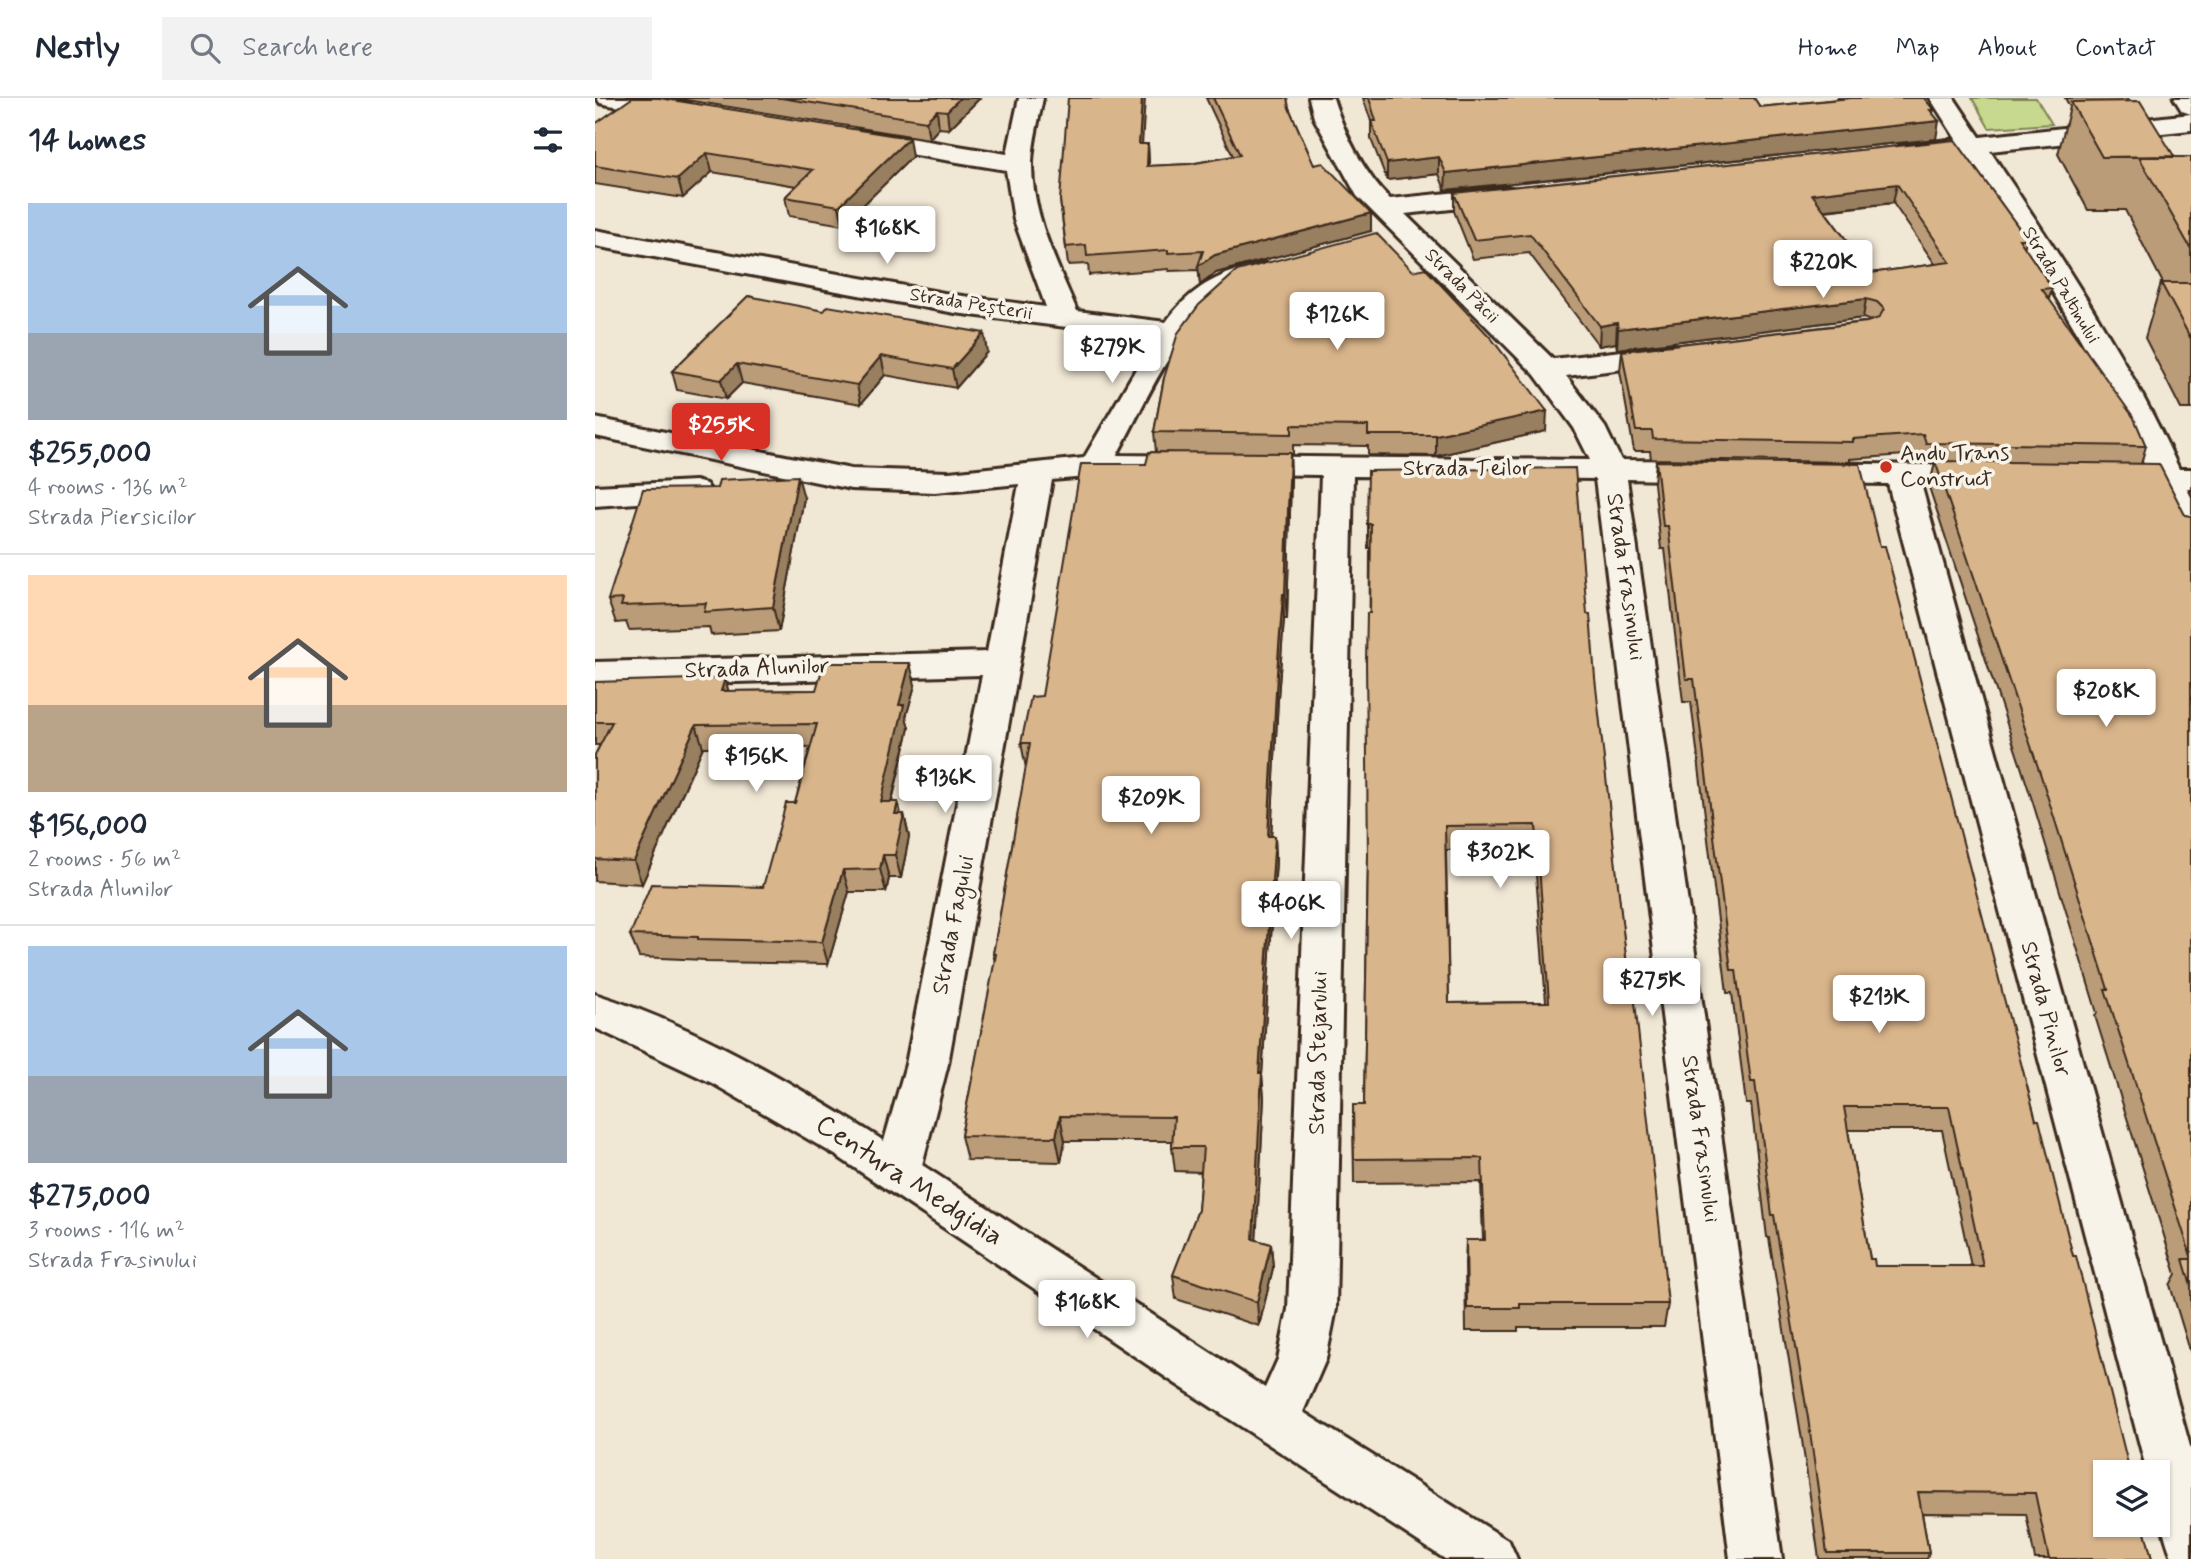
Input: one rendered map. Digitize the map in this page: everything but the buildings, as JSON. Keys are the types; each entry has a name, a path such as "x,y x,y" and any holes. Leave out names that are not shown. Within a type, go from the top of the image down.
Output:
{"street":[{"path":"609,98 710,114"},
{"path":"1031,98 1019,163 1023,196 1039,254 1065,318"},
{"name":"Strada Păcii","path":"1321,98 1327,118 1343,149 1366,190 1382,208 1395,236 1546,369 1589,427 1610,469"},
{"name":"Strada Paltinului","path":"1943,98 2039,246 2140,418 2179,478 2191,533"},
{"path":"2186,98 2191,106"},
{"path":"1877,156 2191,122"},
{"path":"829,133 1019,163"},
{"path":"1382,208 1533,192"},
{"name":"Strada Peșterii","path":"595,238 955,304 1174,332"},
{"path":"1095,465 1174,332 1199,302 1227,282 1296,263"},
{"path":"1546,369 1697,351"},
{"path":"595,427 851,479"},
{"name":"Strada Teilor","path":"851,479 925,483 1133,463 1735,472"},
{"name":"Strada Stejarului","path":"1274,1420 1301,1359 1312,1309 1336,468"},
{"name":"Strada Frasinului","path":"1610,469 1756,1559"},
{"name":"Strada Fagului","path":"898,1170 927,1064 1038,471"},
{"path":"1777,473 2013,476"},
{"name":"Strada Pinilor","path":"1902,475 2191,1542"},
{"path":"2083,477 2179,478"},
{"path":"595,496 799,486 851,479"},
{"name":"Strada Alunilor","path":"595,674 1004,663"},
{"name":"Centura Medgidia","path":"595,1010 717,1064 898,1170 1097,1305 1491,1559"}],"green space":[{"path":"1972,98 2036,98 2052,124 1989,128"}],"place":[{"name":"Andu Trans Construct","path":"1886,467"}]}
